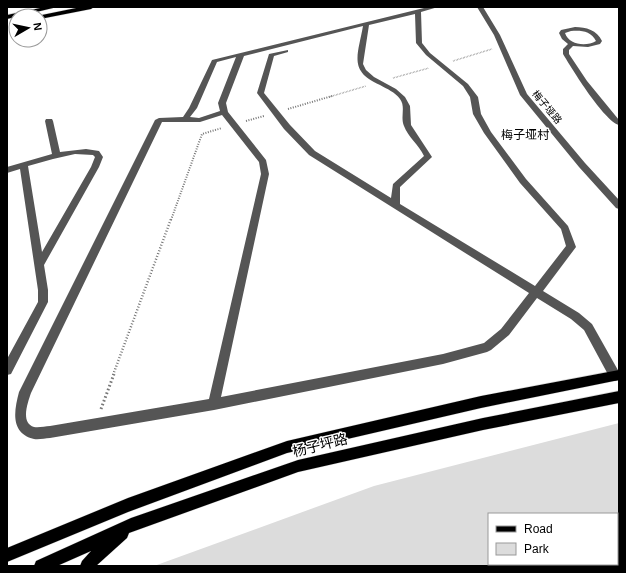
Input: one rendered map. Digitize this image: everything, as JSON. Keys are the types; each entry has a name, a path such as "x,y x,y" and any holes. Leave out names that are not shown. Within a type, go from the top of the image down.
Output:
{"highway":[{"path":"7,16 57,7"},
{"path":"48,15 91,7"}],"main road":[{"path":"7,555 128,505 287,447 480,402 617,375"},
{"name":"杨子坪路","path":"41,566 131,525 298,466 483,424 619,397"},
{"path":"87,566 93,558 131,525"}],"street":[{"path":"186,119 193,108 214,61 435,7"},
{"name":"梅子垭路","path":"480,7 497,35 524,95 582,165 619,206"},
{"path":"224,112 200,120 159,120 24,392 19,410 20,421 26,428 34,433 50,432 214,404 443,359 487,347 505,332 571,247 565,228 523,181 488,133 477,114 474,97 466,85 428,54 418,43 418,11"},
{"path":"366,25 360,64 362,69 368,78 398,93 406,103 407,124 412,135 421,144 428,157 396,186 396,205"},
{"path":"572,44 564,39 562,33 564,31 576,28 588,30 597,35 600,41 598,43 590,46 572,44 566,49 566,54 584,82 614,120 619,123"},
{"path":"305,40 293,48 271,55 260,93 287,127 312,153 537,291 575,316 588,327 617,375"},
{"path":"214,404 265,174 263,162 224,112 222,104 241,54"},
{"path":"49,122 57,156"},
{"path":"7,170 57,156 86,150 96,153 99,157 95,167 40,264"},
{"path":"7,370 43,302 44,290 24,165"}],"green space":[{"path":"619,423 619,566 154,566 374,486"}],"district":[{"name":"梅子垭村","path":"525,135"}]}
